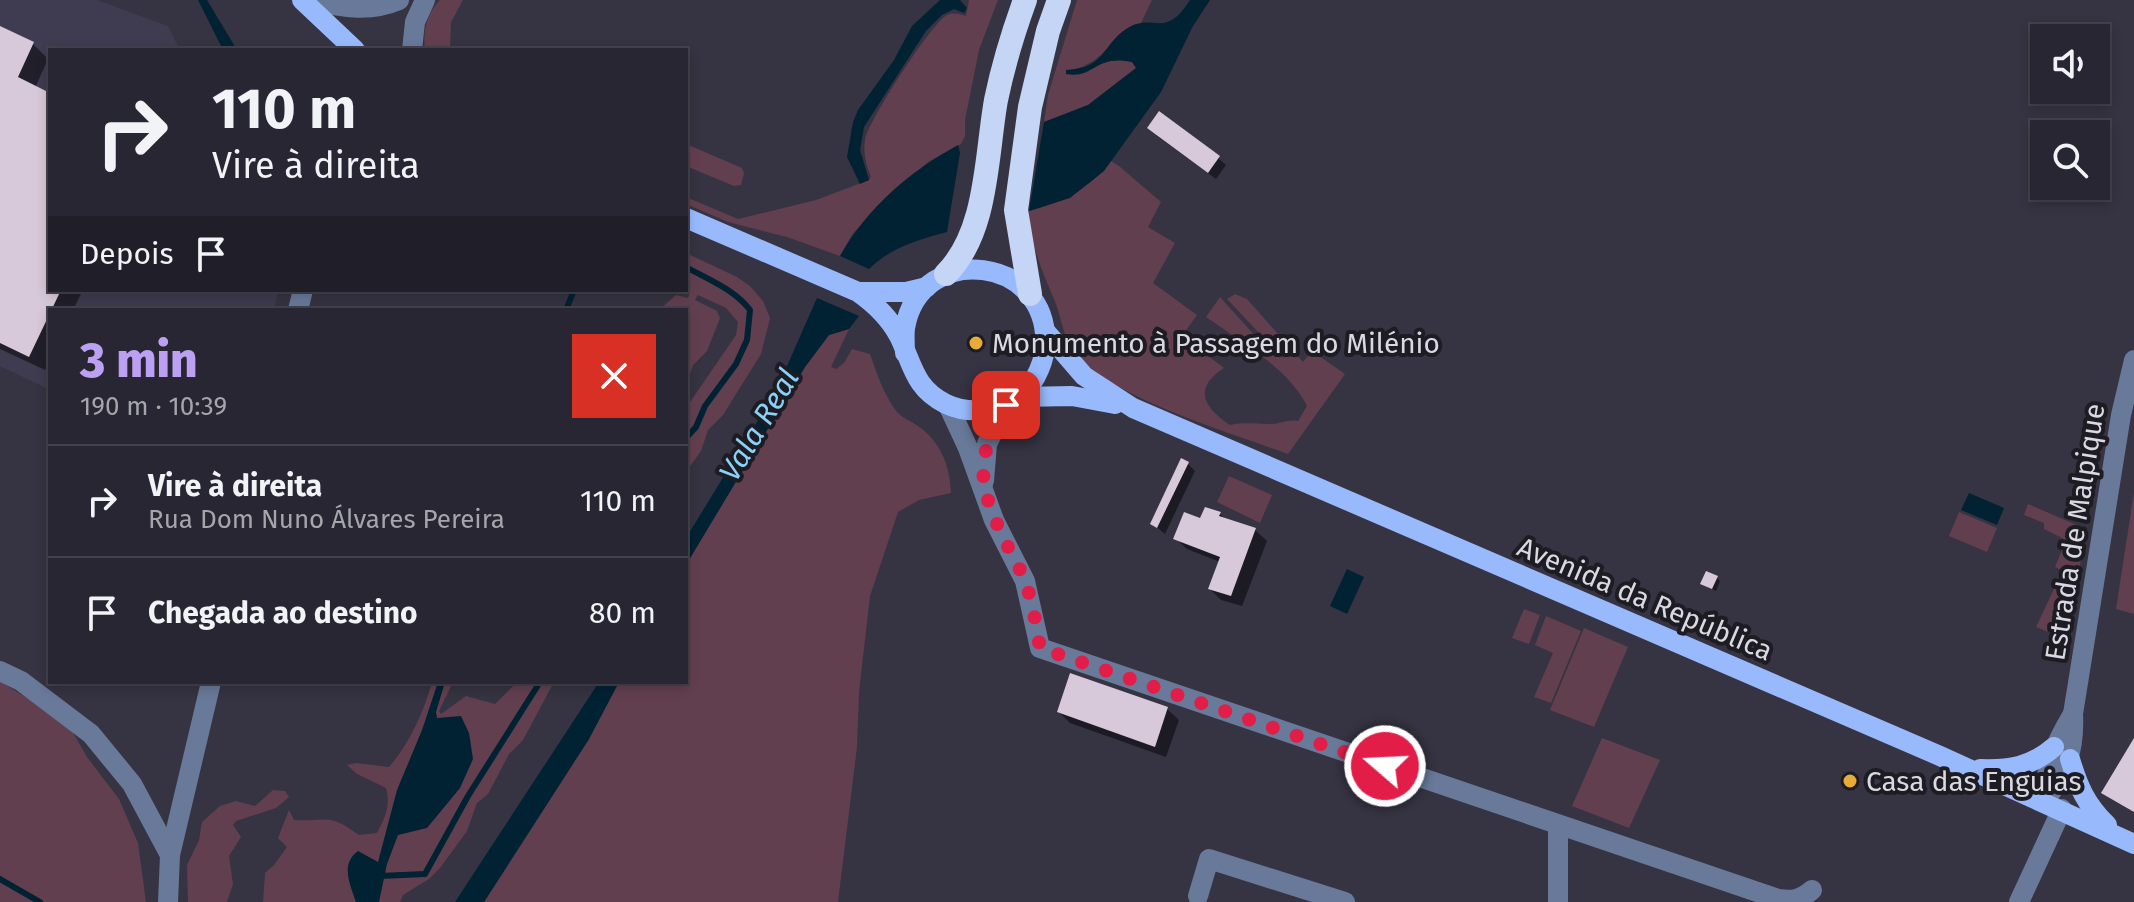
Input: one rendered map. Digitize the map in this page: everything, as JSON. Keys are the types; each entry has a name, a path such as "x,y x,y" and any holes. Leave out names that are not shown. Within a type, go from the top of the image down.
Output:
{"highway":[{"path":"937,281 962,256 978,218 1000,79 1025,0"},
{"path":"1030,294 1016,210 1030,107 1048,31 1059,0"}],"main road":[{"path":"302,0 353,48"},
{"path":"688,219 858,292 876,305 890,321 913,374 928,392 948,405 969,410 1013,401 1031,383 1044,359 1046,332 1041,312 1030,294 1013,279 991,270 969,268 906,292 858,292"},
{"path":"905,353 905,329 912,306 937,281"},
{"name":"Avenida da República","path":"1046,332 1084,376 1133,408"},
{"name":"Avenida da República","path":"1013,401 1072,396 1133,408 1969,768 2126,840"},
{"path":"1969,768 2011,769 2062,753 2088,806 2126,840"}],"street":[{"path":"309,0 337,7 366,8 399,0"},
{"path":"412,48 415,22 425,0"},
{"name":"Estrada de Malpique","path":"2019,902 2054,806 2062,753 2074,740 2073,714 2121,415 2134,360"},
{"path":"984,493 983,468 987,444 1013,401"},
{"path":"948,405 968,448 994,520 1025,581 1040,648 1778,899 1801,899 1812,890"},
{"path":"0,671 21,681 91,734 132,784 170,855"},
{"path":"168,902 170,855 211,684"},
{"path":"1558,826 1558,902"},
{"path":"1198,896 1209,859 1345,902"}],"shaded area":[{"path":"0,0 97,0 168,26 179,48 48,48 48,292 278,292 274,308 48,308 48,389 0,366"},
{"path":"440,0 463,0 451,22 450,48 425,48 426,23"},
{"path":"969,0 998,0 979,50 965,120 965,136 961,144 928,162 853,233 840,256 787,237 728,222 688,205 688,198 738,219 816,200 869,180 865,140 877,114 901,74 939,22 954,13 966,16"},
{"path":"1077,0 1152,0 1141,23 1089,64 1067,70 1085,73 1102,63 1118,60 1132,62 1136,68 1088,105 1044,122 1048,95"},
{"path":"688,145 742,168 741,185 734,186 688,167"},
{"path":"1111,161 1161,202 1148,227 1175,243 1153,283 1197,315 1182,336 1224,368 1214,375 1205,390 1205,397 1213,411 1230,425 1271,424 1298,421 1307,406 1299,392 1276,367 1206,317 1220,297 1257,338 1260,334 1227,299 1235,294 1247,299 1303,362 1312,351 1345,374 1288,454 1141,398 1113,384 1073,351 1037,256 1029,211 1074,193 1094,179"},
{"path":"688,254 750,286 763,301 770,318 761,354 723,415 708,430 701,451 688,469 688,405 736,335 738,322 726,308 698,295 695,300 717,311 720,318 707,351 693,365 688,380 688,308 661,308 676,295 688,298"},
{"path":"849,329 831,367 836,369 844,363 852,349 870,354 897,412 926,432 938,447 949,473 951,493 919,500 898,512 870,596 859,692 857,747 838,902 484,902 589,739 618,684 688,684 688,561 805,367 829,335"},
{"path":"1229,476 1272,495 1260,523 1217,502"},
{"path":"2134,492 2134,614 2116,609"},
{"path":"2028,504 2086,529 2078,578 2055,567 2066,540 2044,529 2044,523 2024,515"},
{"path":"1959,512 1997,528 1987,552 1949,536"},
{"path":"2060,576 2077,584 2068,640 2036,627"},
{"path":"1524,609 1540,615 1529,644 1512,638"},
{"path":"1546,616 1581,631 1551,703 1534,697 1553,653 1535,645"},
{"path":"1584,628 1628,647 1594,727 1550,710"},
{"path":"0,681 68,724 87,757 119,799 138,843 146,902 0,902"},
{"path":"431,684 452,684 439,711 441,714 466,696 495,704 515,684 553,684 523,740 509,754 488,794 477,803 467,831 440,868 429,879 403,895 400,902 263,902 265,873 287,847 278,838 289,810 294,820 327,820 340,823 359,835 377,833 386,811 386,788 357,774 347,765 356,763 389,767 403,748 425,705"},
{"path":"1602,738 1660,760 1629,828 1572,806"},
{"path":"273,790 285,791 289,797 276,808 236,821 233,825 241,837 229,856 233,884 227,902 188,902 187,865 199,840 202,822 220,806 236,801 255,806"}],"water":[{"path":"198,0 207,0 236,48 222,48"},
{"path":"940,0 960,0 967,8 964,13 954,9 942,15 926,31 864,127 860,150 869,180 860,184 847,157 858,110 894,60 912,26"},
{"path":"1190,0 1210,0 1193,26 1161,92 1104,171 1070,198 1029,211 1044,122 1088,105 1136,68 1132,62 1120,60 1075,75 1066,74 1066,70 1096,61 1118,36 1136,24 1173,19"},
{"path":"958,145 960,153 947,232 896,250 869,269 840,256 863,222 891,192"},
{"name":"Vala Real","path":"817,298 859,316 849,329 829,335 805,367 688,562 688,535 776,391"},
{"path":"1969,493 2004,508 1997,525 1961,510"},
{"path":"1347,569 1364,577 1347,614 1330,606"},
{"path":"437,684 444,684 437,718 461,716 469,733 473,759 460,788 427,828 398,835 387,864 379,902 356,902 348,875 349,862 358,851 378,862 397,790"},
{"path":"598,684 618,684 589,739 484,902 455,902"}],"building":[{"path":"0,26 34,42 18,77 48,92 48,292 60,292 52,308 48,308 48,317 29,357 0,343"},
{"path":"1159,111 1220,156 1208,173 1147,128"},
{"path":"1181,458 1189,462 1157,528 1150,524"},
{"path":"1205,507 1221,512 1219,516 1256,528 1231,596 1208,589 1220,557 1173,539 1184,512 1200,518"},
{"path":"1706,571 1718,576 1712,589 1700,584"},
{"path":"1070,673 1168,707 1155,747 1057,712"},
{"path":"2134,738 2134,812 2101,793"}],"waterway":[{"path":"688,268 729,291 750,310 747,340 736,364 705,406 696,427 688,436"},
{"path":"567,308 573,292"},
{"path":"380,876 425,874 468,796 539,684"},
{"path":"0,879 40,902"}],"place":[{"name":"Monumento à Passagem do Milénio","path":"976,343"},
{"name":"Casa das Enguias","path":"1850,781"}],"route":[{"path":"1006,405 987,444 983,468 984,493 1025,581 1040,648 1385,766"}]}
